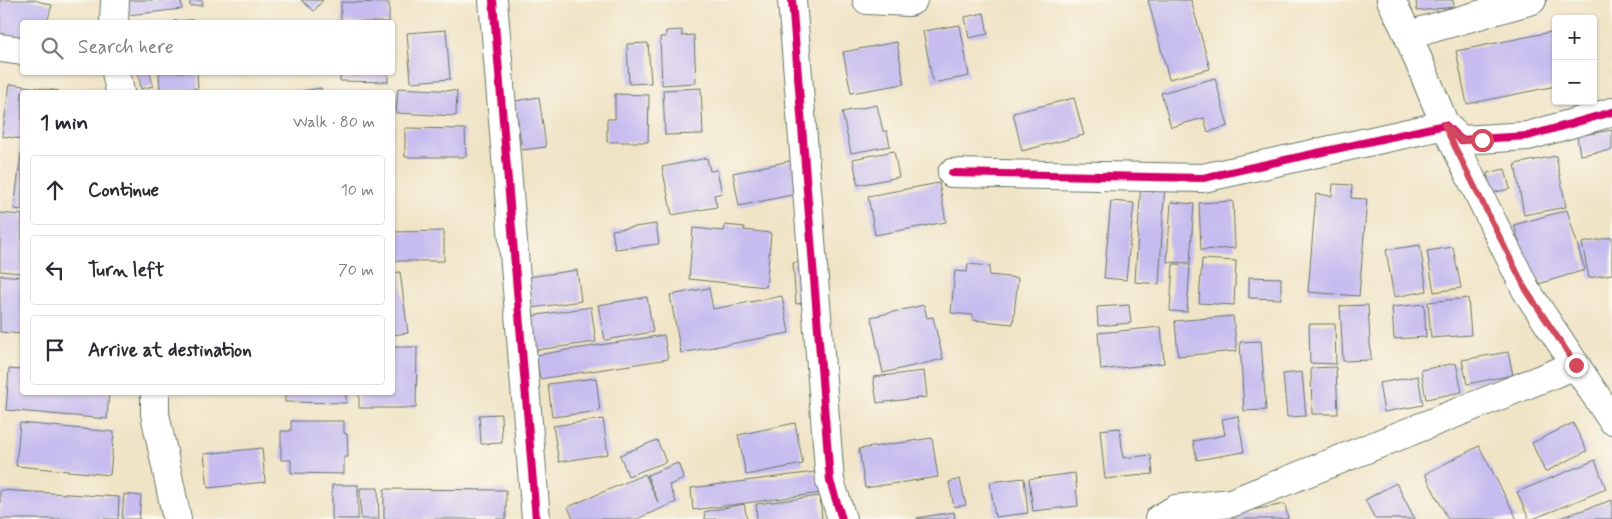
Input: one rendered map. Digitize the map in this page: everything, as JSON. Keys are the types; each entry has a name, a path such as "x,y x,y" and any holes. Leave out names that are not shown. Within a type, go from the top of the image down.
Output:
{"street":[{"path":"114,20 115,0"},
{"path":"493,0 536,519"},
{"path":"792,0 830,481 842,519"},
{"path":"867,0 909,2 913,0"},
{"path":"1391,0 1408,35 1444,125 1526,290 1612,420"},
{"path":"1408,35 1532,0"},
{"path":"0,48 20,51"},
{"path":"117,75 120,90"},
{"path":"1444,125 1461,140 1519,137 1612,112"},
{"path":"952,173 1203,178 1444,125"},
{"path":"1159,519 1176,509 1231,503 1576,365"},
{"path":"154,395 155,414 176,519"}],"building":[{"path":"0,0 34,0 52,5 48,20 20,20 20,38 0,33"},
{"path":"126,0 181,0 182,9 128,15"},
{"path":"190,0 202,0 203,5 190,6"},
{"path":"301,0 323,0 314,11"},
{"path":"1148,0 1191,0 1210,69 1169,79"},
{"path":"1416,0 1453,0 1454,7 1417,11"},
{"path":"341,2 389,3 389,20 341,20"},
{"path":"984,13 988,34 969,38 965,17"},
{"path":"960,25 969,76 933,83 923,31"},
{"path":"446,30 450,79 411,82 407,33"},
{"path":"682,30 682,36 694,35 696,83 662,85 660,37 666,37 666,31"},
{"path":"1552,32 1552,87 1467,104 1456,51"},
{"path":"897,42 904,84 851,93 843,52"},
{"path":"648,43 651,83 629,84 627,44"},
{"path":"139,75 151,75 153,86 141,89"},
{"path":"159,75 197,75 198,88 160,90"},
{"path":"340,75 388,75 388,82 340,81"},
{"path":"1215,78 1228,126 1208,132 1204,118 1171,127 1161,93"},
{"path":"10,84 52,90 20,90 20,139 2,136"},
{"path":"398,88 457,91 456,116 396,113"},
{"path":"701,88 703,134 665,135 663,90"},
{"path":"615,94 649,95 648,142 607,142 607,119 615,119"},
{"path":"539,97 546,147 522,150 515,101"},
{"path":"1074,98 1084,135 1022,151 1013,113"},
{"path":"877,105 883,131 887,131 890,146 851,153 842,112"},
{"path":"405,128 465,129 466,157 405,157"},
{"path":"1612,130 1612,150 1580,155 1577,136"},
{"path":"894,151 899,177 858,185 853,159"},
{"path":"1556,156 1566,207 1524,215 1515,164"},
{"path":"707,158 710,171 717,170 722,193 714,195 717,207 672,215 662,167"},
{"path":"794,160 801,193 739,206 733,173"},
{"path":"20,161 20,210 14,209"},
{"path":"1505,169 1510,189 1491,193 1487,173"},
{"path":"1141,181 1165,183 1159,284 1135,282"},
{"path":"939,183 946,222 875,235 868,196"},
{"path":"1333,184 1352,185 1351,198 1367,199 1359,296 1308,292 1316,194 1332,196"},
{"path":"1111,201 1134,203 1126,280 1104,278"},
{"path":"1233,201 1235,248 1201,250 1199,203"},
{"path":"1171,202 1194,204 1190,263 1167,262"},
{"path":"1567,210 1585,270 1532,286 1514,225"},
{"path":"0,213 20,215 20,273 0,271"},
{"path":"656,224 659,244 615,249 612,230"},
{"path":"725,225 745,227 744,230 771,233 766,287 689,279 693,228 724,231"},
{"path":"444,231 444,261 395,261 395,232"},
{"path":"1612,237 1612,274 1589,278 1582,243"},
{"path":"1420,245 1427,291 1394,297 1386,250"},
{"path":"1453,247 1461,288 1434,292 1427,251"},
{"path":"1202,259 1236,261 1234,305 1199,303"},
{"path":"813,262 816,302 796,304 793,263"},
{"path":"968,264 990,266 989,275 1018,278 1013,324 973,320 973,315 951,313 955,271 967,272"},
{"path":"1173,264 1190,265 1187,312 1170,311"},
{"path":"577,270 581,301 532,308 528,277"},
{"path":"400,272 408,333 395,335 395,273"},
{"path":"0,275 20,277 20,334 0,332"},
{"path":"1249,277 1281,278 1281,299 1249,298"},
{"path":"709,288 713,309 782,296 789,333 681,353 670,295"},
{"path":"647,297 653,332 605,340 598,305"},
{"path":"1468,298 1471,335 1431,338 1428,302"},
{"path":"1424,304 1426,337 1394,339 1392,307"},
{"path":"924,305 927,318 933,317 943,359 883,373 871,317"},
{"path":"1129,305 1131,323 1098,326 1097,307"},
{"path":"1368,305 1371,360 1343,361 1340,306"},
{"path":"591,307 596,342 536,350 531,316"},
{"path":"1233,316 1237,351 1178,356 1175,321"},
{"path":"1309,324 1335,324 1336,364 1310,363"},
{"path":"1161,327 1164,363 1101,370 1098,333"},
{"path":"664,335 668,359 540,379 536,355"},
{"path":"1261,341 1266,410 1244,411 1240,342"},
{"path":"395,347 417,347 416,408 359,408 359,395 395,395"},
{"path":"1508,352 1513,375 1467,384 1462,360"},
{"path":"1456,363 1462,392 1426,399 1421,370"},
{"path":"1336,367 1338,414 1312,414 1311,368"},
{"path":"9,369 20,370 20,395 109,395 107,419 6,410"},
{"path":"924,371 927,397 877,403 873,377"},
{"path":"1302,372 1306,416 1287,417 1283,374"},
{"path":"1418,376 1423,405 1384,412 1379,383"},
{"path":"596,378 600,411 552,417 548,384"},
{"path":"285,395 346,395 346,403 285,402"},
{"path":"501,414 502,443 481,444 479,415"},
{"path":"1238,416 1244,452 1197,460 1193,441 1225,435 1222,419"},
{"path":"603,419 608,454 559,462 553,426"},
{"path":"291,421 344,421 344,433 347,434 348,457 344,457 344,474 291,473 291,460 281,460 281,431 291,431"},
{"path":"20,423 114,432 110,475 16,466"},
{"path":"795,423 803,464 746,475 738,435"},
{"path":"1573,423 1587,451 1545,472 1532,443"},
{"path":"1120,428 1123,458 1151,455 1153,474 1105,479 1100,430"},
{"path":"932,438 938,477 865,488 859,449"},
{"path":"657,440 666,462 628,476 620,455"},
{"path":"1479,446 1517,519 1448,519 1425,474"},
{"path":"262,448 265,482 208,488 204,454"},
{"path":"1595,460 1606,489 1529,519 1517,492"},
{"path":"678,463 684,479 669,485 676,502 637,519 573,519 568,507 645,474 658,502 647,475"},
{"path":"815,472 816,482 828,480 829,492 693,510 691,488"},
{"path":"1075,473 1078,506 1033,511 1029,479"},
{"path":"1024,478 1028,513 995,517 990,482"},
{"path":"960,479 966,505 954,507 949,482"},
{"path":"1396,483 1415,519 1375,519 1365,500"},
{"path":"332,485 358,485 358,519 332,519"},
{"path":"360,488 378,488 379,519 361,519"},
{"path":"384,489 506,490 506,519 384,519"},
{"path":"0,490 119,497 118,519 0,519"},
{"path":"124,494 141,496 139,519 122,519"},
{"path":"820,496 822,519 757,519 756,504"},
{"path":"1612,500 1612,519 1557,519"},
{"path":"744,504 747,519 705,519 704,512"},
{"path":"1285,504 1288,519 1232,519 1231,514"},
{"path":"954,512 955,519 917,519 917,518"}],"cycle path":[{"path":"493,0 536,519"},
{"path":"792,0 830,481 842,519"},
{"path":"952,173 1203,178 1445,125 1461,140 1528,136 1612,112"}],"route":[{"path":"1482,140 1461,140 1444,125 1526,290 1576,365"}]}
